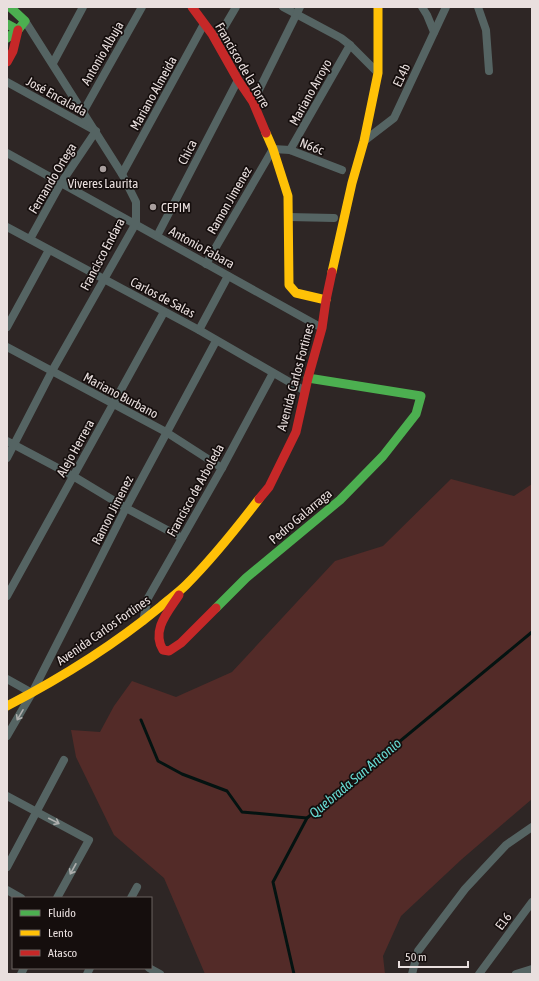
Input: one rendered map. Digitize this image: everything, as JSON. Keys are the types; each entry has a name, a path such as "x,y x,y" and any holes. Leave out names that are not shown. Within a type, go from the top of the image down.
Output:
{"street":[{"path":"53,63 83,7"},
{"name":"Antonio Albuja","path":"83,112 142,7"},
{"name":"Francisco de la Torre","path":"192,7 216,41 238,80 253,102 273,149 288,196 289,286 296,293 326,300"},
{"path":"216,41 236,7"},
{"path":"283,7 298,10 341,38 378,72"},
{"name":"Avenida Carlos Fortines","path":"7,706 32,693 107,647 143,621 185,586 223,546 270,487 296,432 308,378 322,328 326,300 352,183 364,141 378,72 378,7"},
{"path":"422,7 434,32"},
{"name":"E14b","path":"364,141 394,118 446,7"},
{"path":"478,7 486,30 489,71"},
{"name":"Francisco Endara","path":"7,458 10,443 136,224 136,202 122,174 53,63 25,21 14,8"},
{"path":"253,102 298,10"},
{"path":"7,38 18,30 25,21"},
{"path":"7,24 18,30"},
{"name":"Mariano Almeida","path":"122,174 204,24"},
{"path":"7,62 13,51 18,30"},
{"name":"Mariano Arroyo","path":"290,150 350,45"},
{"name":"Chica","path":"157,236 238,80"},
{"name":"José Encalada","path":"7,82 96,131"},
{"name":"Fernando Ortega","path":"30,239 61,183 96,131"},
{"name":"N66c","path":"273,149 290,150 342,170"},
{"name":"Ramon Jimenez","path":"206,264 273,149"},
{"name":"Antonio Fabara","path":"7,153 322,328"},
{"path":"289,217 334,218"},
{"name":"Carlos de Salas","path":"7,227 199,330 305,391"},
{"path":"7,327 49,250"},
{"path":"199,330 228,276"},
{"name":"Alejo Herrera","path":"7,596 164,312"},
{"name":"Ramon Jimenez","path":"7,736 32,693 126,508 216,341"},
{"name":"Mariano Burbano","path":"7,347 166,432 222,468"},
{"name":"Francisco de Arboleda","path":"143,621 148,598 222,468 273,373"},
{"name":"Pedro Galarraga","path":"185,586 161,624 158,633 158,641 163,650 169,650 181,643 246,578 328,510 383,456 416,414 421,396 308,378"},
{"path":"10,443 73,476 126,508 182,538"},
{"path":"7,679 32,693"},
{"path":"7,867 64,760"},
{"path":"7,796 89,840 58,897"},
{"path":"412,974 418,952 465,889 506,845 532,827"},
{"path":"131,897 137,886"},
{"path":"7,890 19,897"},
{"name":"E16","path":"479,974 532,902"},
{"path":"516,974 532,969"}],"shaded area":[{"path":"451,479 514,496 532,484 532,799 462,859 401,916 383,956 385,974 205,974 164,878 114,835 76,757 71,730 100,732 114,706 132,681 176,697 232,672 335,561 383,546"}],"waterway":[{"name":"Quebrada San Antonio","path":"294,974 273,882 307,818 532,632"},
{"path":"141,720 158,761 182,774 227,791 242,812 307,818"}],"traffic: fast":[{"path":"7,38 18,30 25,21 10,7"},
{"path":"7,24 18,30"},
{"path":"216,608 246,578 340,500 383,456 416,414 421,396 308,378"}],"traffic: slow":[{"path":"332,272 352,183 364,141 378,73 378,7"},
{"path":"266,133 273,149 288,196 289,285 296,293 326,300"},
{"path":"7,706 47,684 106,648 177,593 215,554 259,499"}],"traffic: jam":[{"path":"192,7 212,34 238,80 253,102 266,133"},
{"path":"7,62 13,51 18,30"},
{"path":"259,499 269,487 296,432 308,378 322,328 332,272"},
{"path":"179,595 162,621 159,635 163,650 169,651 181,643 216,608"}],"place":[{"name":"Viveres Laurita","path":"103,169"},
{"name":"CEPIM","path":"153,207"}]}
